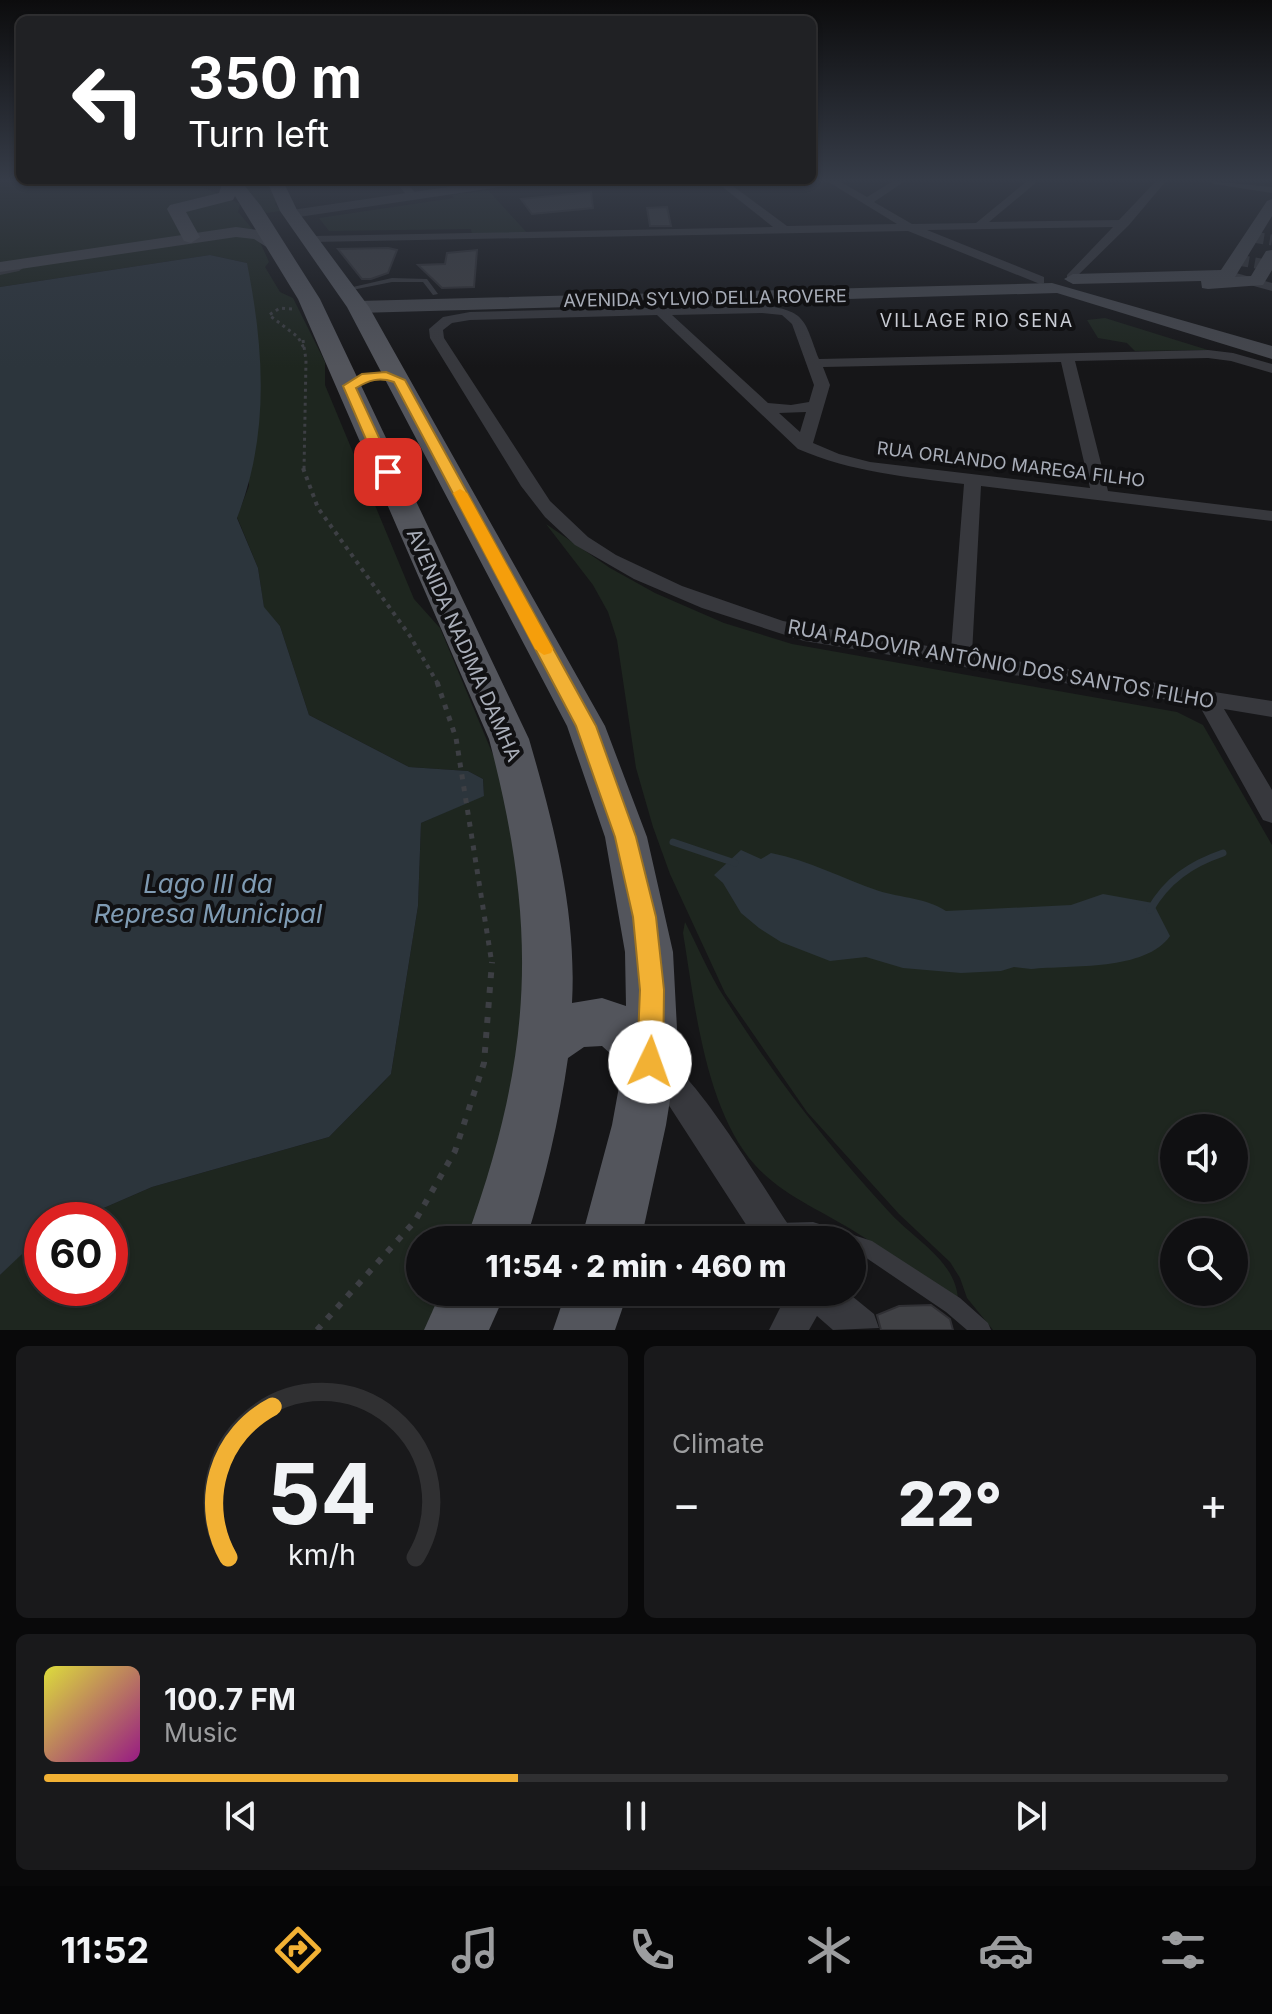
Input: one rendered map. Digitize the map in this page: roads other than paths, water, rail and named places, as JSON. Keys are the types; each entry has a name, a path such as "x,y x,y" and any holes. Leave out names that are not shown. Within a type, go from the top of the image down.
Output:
{"main road":[{"path":"0,270 153,243"},
{"path":"270,243 276,248"},
{"name":"AVENIDA NADIMA DAMHA","path":"273,243 301,303 343,374 509,739 539,848 549,923 544,1046 519,1177 501,1226"},
{"path":"316,243 392,367 586,726 626,837 644,917 652,990 650,1062 614,1226"},
{"path":"1131,289 1227,275 1247,243"},
{"path":"1064,281 1131,289 1263,285 1272,255"},
{"path":"985,281 995,276 1003,266"},
{"path":"1064,281 1092,271 1272,343"},
{"name":"AVENIDA SYLVIO DELLA ROVERE","path":"787,298 985,281 1064,281"},
{"path":"1064,281 1272,353"},
{"name":"AVENIDA SYLVIO DELLA ROVERE","path":"351,296 434,300 787,298 1064,281"},
{"path":"301,303 311,295 327,290 351,296"},
{"path":"343,374 360,378 392,367"},
{"path":"544,1046 572,1025 603,1022 627,1031 637,1040 650,1062"},
{"path":"455,1330 468,1306"},
{"path":"584,1330 592,1306"}],"street":[{"path":"947,243 1003,266 1064,281 1104,243"},
{"path":"1227,275 1263,285"},
{"path":"660,311 762,309 787,298 822,385 804,445"},
{"name":"RUA RADOVIR ANTÔNIO DOS SANTOS FILHO","path":"660,311 470,316 436,329 437,338 533,490 561,524 602,552 674,589 766,623 846,642 1272,709"},
{"name":"RUA ORLANDO MAREGA FILHO","path":"660,311 804,445 833,458 870,467 1272,516"},
{"path":"813,363 1208,354 1233,357 1272,369"},
{"path":"1067,357 1100,495"},
{"path":"763,407 791,410 816,405"},
{"path":"961,660 973,479"},
{"path":"1207,699 1272,813"},
{"path":"650,1062 682,1096 767,1226"},
{"path":"788,1330 801,1306"},
{"path":"834,1306 860,1328"}],"lane":[{"path":"866,1247 953,1305 981,1330"}],"water":[{"name":"Lago III da Represa Municipal","path":"210,255 247,263 257,327 261,391 255,455 237,518 258,568 264,607 280,626 309,715 409,767 468,771 483,779 484,796 421,823 418,906 391,1074 329,1137 152,1187 117,1202 24,1202 24,1252 0,1275 0,287"},
{"path":"741,850 761,859 771,853 799,860 879,891 922,901 946,911 1071,905 1103,894 1153,903 1170,936 1144,955 1126,961 1086,966 1014,967 1001,971 961,973 903,968 866,957 830,961 781,942 741,913 723,883 714,875"}],"waterway":[{"path":"673,842 735,863"},
{"path":"1150,910 1164,890 1181,874 1223,853"}],"tunnel":[{"path":"1238,260 1272,266"}],"district":[{"name":"VILLAGE RIO SENA","path":"977,320"}]}
